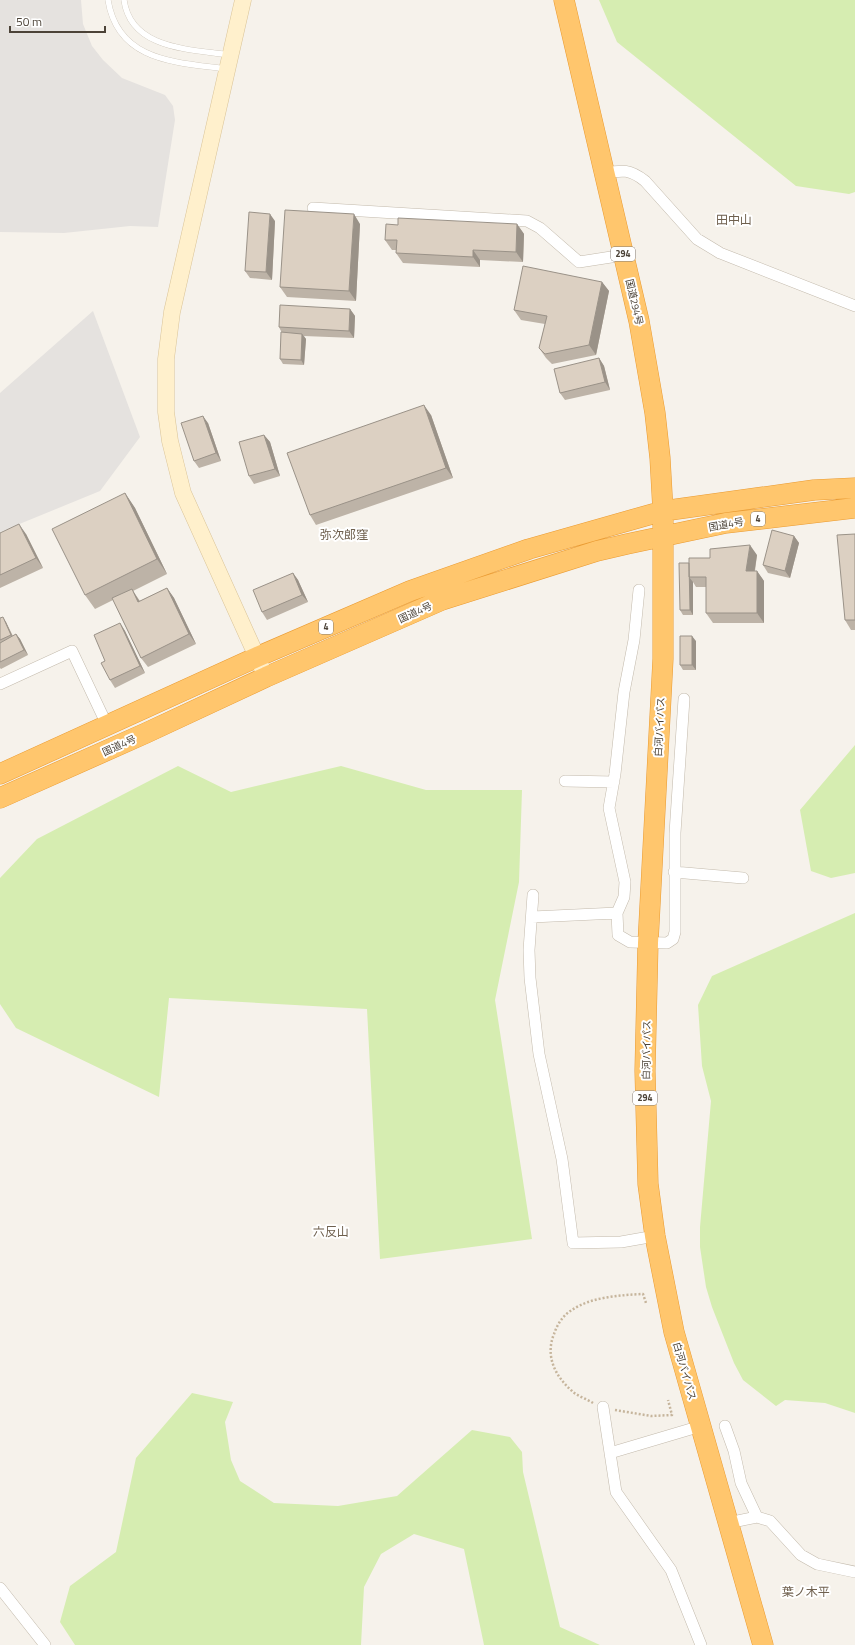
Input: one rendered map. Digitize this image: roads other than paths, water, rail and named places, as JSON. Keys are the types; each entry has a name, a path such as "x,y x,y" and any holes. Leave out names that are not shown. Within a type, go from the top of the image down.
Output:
{"highway":[{"name":"国道294号","path":"564,0 624,256 648,366 660,458 663,511 662,538"},
{"name":"国道4号","path":"0,774 256,657 417,588 529,549 663,511 814,490 855,488"},
{"name":"国道4号","path":"0,798 146,733 266,677 442,600 597,551 662,538 726,522 855,508"},
{"name":"白河バイパス","path":"662,538 663,658 648,943 646,1126 648,1184 655,1236 674,1332 763,1645"}],"street":[{"path":"243,0 172,312 166,359 165,398 170,441 183,493 266,677"},
{"path":"604,173 624,170 646,181 697,239 720,253 855,306"},
{"path":"313,208 527,221 540,228 579,262 624,256"},
{"path":"639,590 634,640 624,692 614,782 609,808 624,882 624,897 617,913 618,935 630,942 667,943 673,939 675,932 674,872 684,699"},
{"path":"0,684 72,651 107,725"},
{"path":"565,781 614,782"},
{"path":"674,872 744,878"},
{"path":"533,895 528,950 530,978 539,1054 562,1159 573,1243 621,1242 655,1236"},
{"path":"532,917 617,913"},
{"path":"603,1407 616,1492 671,1570 701,1645"},
{"path":"610,1453 701,1426"},
{"path":"725,1426 734,1451 742,1484 757,1517"},
{"path":"728,1523 757,1517 770,1521 801,1555 817,1564 855,1572"},
{"path":"0,1588 45,1645"}],"lane":[{"path":"108,0 111,17 122,36 133,45 154,56 170,61 229,62"},
{"path":"124,0 132,22 140,31 154,41 229,62"}],"district":[{"name":"田中山","path":"734,220"},
{"name":"弥次郎窪","path":"344,535"},
{"name":"六反山","path":"331,1232"},
{"name":"葉ノ木平","path":"806,1592"}]}
